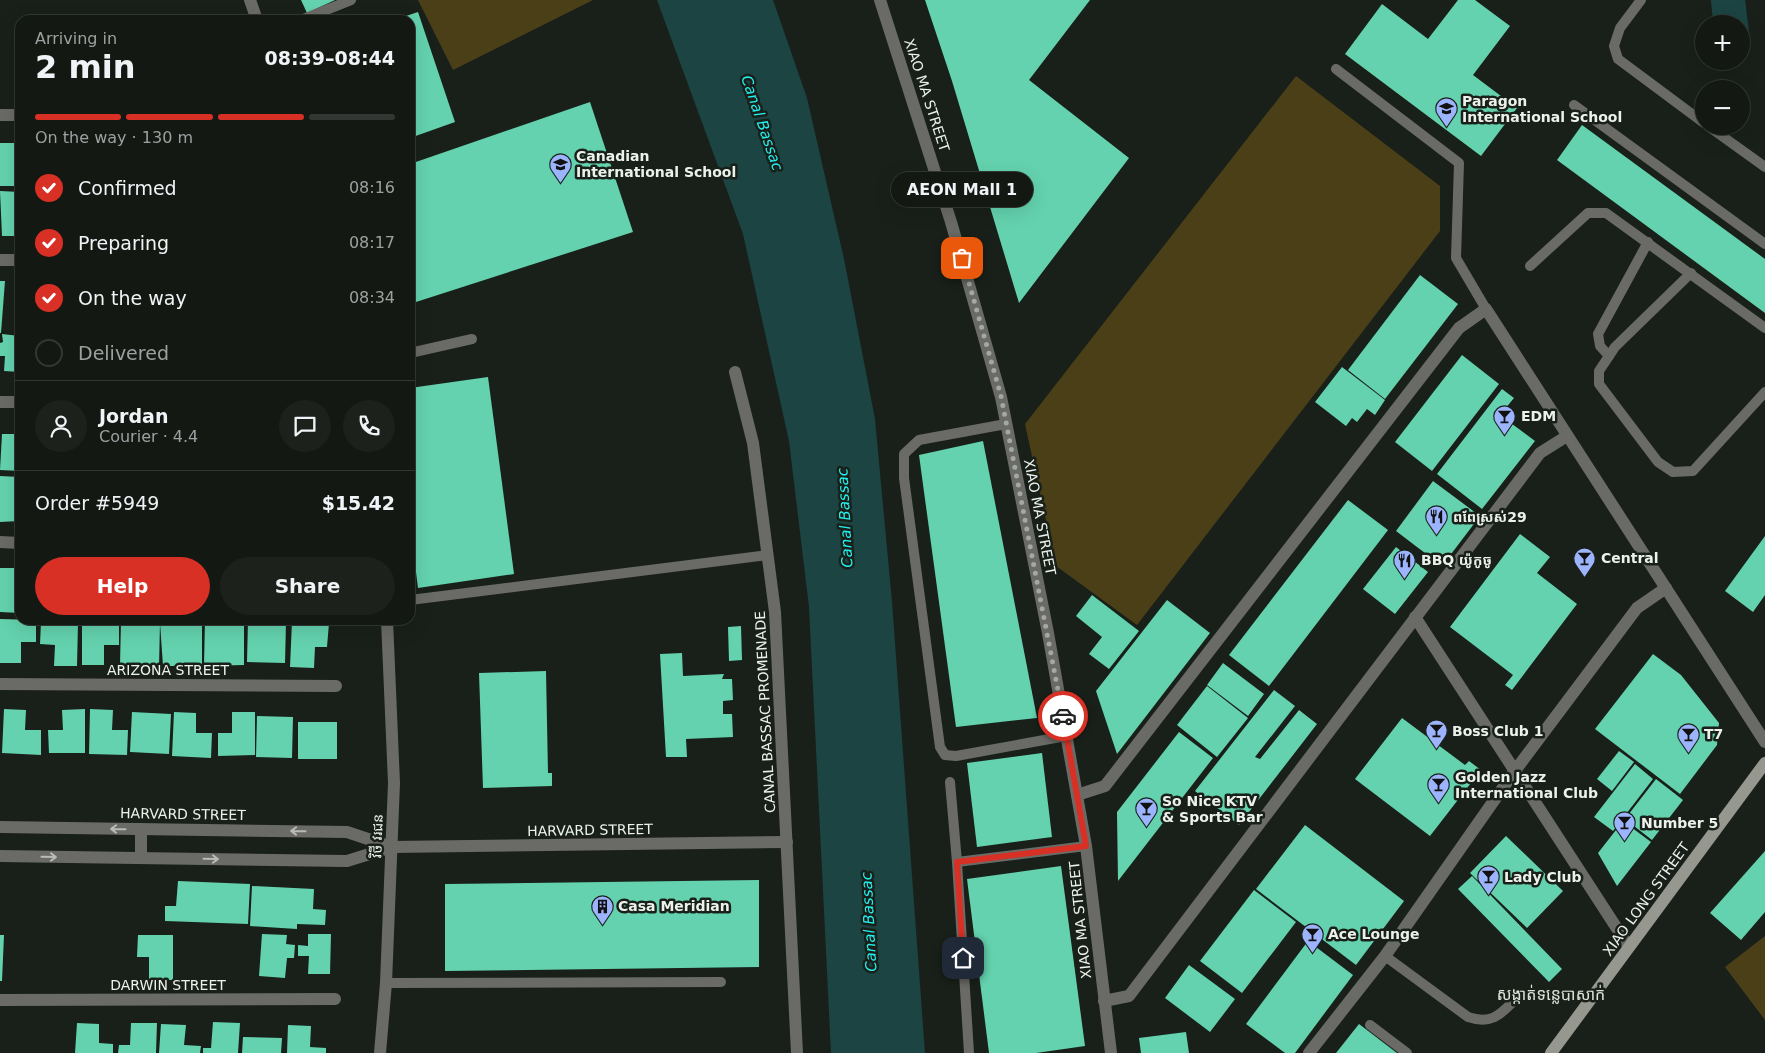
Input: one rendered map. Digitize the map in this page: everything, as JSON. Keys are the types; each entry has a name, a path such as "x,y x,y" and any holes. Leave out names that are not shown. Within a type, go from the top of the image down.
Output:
{"main road":[{"name":"XIAO LONG STREET","path":"1551,1053 1765,763"}],"street":[{"path":"250,0 255,15"},
{"name":"XIAO MA STREET","path":"880,0 957,240 1001,396 1086,846 1111,1053"},
{"path":"0,115 15,115"},
{"path":"0,260 15,260"},
{"path":"1077,795 1105,786 1459,328 1486,309 1765,742"},
{"name":"CANAL BASSAC PROMENADE","path":"735,372 753,443 776,612 797,1053"},
{"path":"0,402 15,402"},
{"path":"1104,1001 1129,996 1540,453 1567,436"},
{"path":"0,542 15,543"},
{"path":"1309,1053 1385,956 1514,772 1637,608 1666,588"},
{"path":"1415,617 1629,947"},
{"name":"វិថី វរជន","path":"380,1053 386,983 392,847 393,744 387,625"},
{"name":"ARIZONA STREET","path":"0,684 336,686"},
{"name":"HARVARD STREET","path":"0,827 347,832 392,847"},
{"path":"141,829 141,858"},
{"name":"HARVARD STREET","path":"0,856 347,861 392,847 787,842"},
{"name":"DARWIN STREET","path":"0,1000 335,999"}],"lane":[{"path":"314,15 351,0"},
{"path":"1641,0 1620,28 1614,46 1618,59 1695,116"},
{"path":"1336,69 1459,162 1456,258 1486,309"},
{"path":"1574,105 1765,244"},
{"path":"1720,135 1765,168"},
{"path":"1530,266 1588,213 1606,213 1765,328"},
{"path":"1609,356 1600,346 1598,334 1648,242"},
{"path":"1691,273 1615,347 1599,371 1599,384 1658,462 1673,472 1693,471 1765,392"},
{"path":"415,352 472,339"},
{"path":"1006,424 919,440 904,454 904,478 940,747 944,755 956,756 1066,736"},
{"path":"415,599 768,555"},
{"path":"950,782 969,1053"},
{"path":"957,862 1086,846"},
{"path":"1385,956 1468,1017 1481,1022 1494,1019 1521,994"},
{"path":"386,983 721,982"},
{"path":"1370,1024 1407,1053"}],"shaded area":[{"path":"418,0 593,0 453,70"},
{"path":"1296,76 1440,186 1440,231 1137,625 1056,566 1025,424"},
{"path":"1765,936 1765,1020 1725,967"}],"water":[{"name":"Canal Bassac","path":"657,0 773,0 807,98 844,259 875,419 892,602 925,1053 831,1053 809,607 789,441 743,234"},
{"path":"1711,0 1745,0 1747,15 1712,15"}],"building":[{"path":"301,0 335,0 307,13"},
{"path":"925,0 1090,0 1029,80 1129,158 1019,303 952,81"},
{"path":"1458,0 1475,0 1510,26 1473,75 1517,108 1481,156 1345,54 1382,4 1428,39"},
{"path":"418,12 455,122 415,136 415,15 409,15"},
{"path":"590,102 633,232 416,302 415,162"},
{"path":"1582,125 1765,259 1765,313 1557,160"},
{"path":"0,143 15,143 15,186 0,186"},
{"path":"0,191 15,192 15,236 2,236"},
{"path":"1420,275 1458,304 1385,399 1348,370"},
{"path":"0,281 5,281 1,333 0,333"},
{"path":"2,334 15,335 15,372 4,371 5,356 0,356 0,343 3,342"},
{"path":"1462,355 1499,384 1432,471 1395,442"},
{"path":"1342,367 1385,400 1375,415 1367,409 1357,422 1352,418 1346,426 1315,402"},
{"path":"488,377 514,574 418,588 415,564 415,387"},
{"path":"1502,389 1514,398 1500,415 1535,441 1482,509 1437,474"},
{"path":"2,434 15,434 15,471 0,470"},
{"path":"983,441 1037,718 956,727 919,455"},
{"path":"0,476 15,477 15,521 0,522"},
{"path":"1433,481 1480,516 1442,566 1396,531"},
{"path":"1348,500 1388,530 1269,686 1229,655"},
{"path":"1520,534 1550,557 1537,573 1577,604 1512,690 1505,685 1513,675 1450,627"},
{"path":"1765,536 1765,595 1753,612 1725,591"},
{"path":"1396,547 1428,572 1395,614 1363,589"},
{"path":"0,568 15,568 15,613 0,612"},
{"path":"1092,595 1139,631 1109,669 1089,654 1102,637 1076,616"},
{"path":"1167,600 1210,633 1117,754 1096,691"},
{"path":"0,619 15,619 15,625 36,625 36,642 21,642 21,663 0,663"},
{"path":"41,625 78,625 77,666 54,666 55,645 40,644"},
{"path":"82,625 119,625 119,645 104,645 104,665 82,665"},
{"path":"121,625 160,625 159,667 120,666"},
{"path":"160,625 202,625 202,666 163,666"},
{"path":"205,625 244,625 244,665 204,666"},
{"path":"248,625 286,625 285,663 247,662"},
{"path":"292,625 329,625 327,647 315,647 314,668 290,667"},
{"path":"741,626 742,660 729,661 728,627"},
{"path":"682,653 683,676 724,674 722,679 732,679 733,700 723,701 723,714 732,714 733,737 686,739 687,757 666,757 660,654"},
{"path":"1653,654 1681,675 1719,723 1717,745 1680,794 1595,729"},
{"path":"1223,663 1264,694 1248,716 1207,685"},
{"path":"546,671 548,773 552,773 552,786 483,788 479,673"},
{"path":"1207,686 1248,718 1217,757 1177,725"},
{"path":"1274,690 1295,706 1255,757 1260,759 1299,710 1317,724 1239,825 1195,791"},
{"path":"4,709 26,710 25,730 41,730 41,755 2,753"},
{"path":"85,709 85,753 49,753 48,730 63,730 62,710"},
{"path":"90,709 113,710 112,730 128,730 127,755 89,754"},
{"path":"132,712 171,714 169,754 130,752"},
{"path":"174,712 196,713 196,733 212,733 211,758 172,756"},
{"path":"232,712 255,712 255,755 218,756 218,733 232,733"},
{"path":"257,716 293,717 292,758 256,757"},
{"path":"1402,718 1465,765 1469,761 1481,770 1430,836 1355,779"},
{"path":"298,722 337,722 337,759 298,759"},
{"path":"1179,732 1213,758 1118,881 1117,812"},
{"path":"1619,751 1634,762 1612,791 1597,779"},
{"path":"1042,753 1052,837 977,847 967,763"},
{"path":"1635,764 1653,779 1613,831 1594,817"},
{"path":"1656,779 1683,800 1652,840 1625,819"},
{"path":"1623,821 1651,842 1617,886 1598,853"},
{"path":"1305,825 1404,901 1356,965 1256,889"},
{"path":"1506,836 1563,891 1527,928 1470,873"},
{"path":"1765,851 1765,912 1741,940 1710,913"},
{"path":"1061,866 1085,1046 1036,1053 989,1053 967,879"},
{"path":"1472,876 1562,969 1549,982 1458,889"},
{"name":"Casa Meridian","path":"759,880 759,967 445,971 445,884"},
{"path":"178,881 250,884 248,924 165,921 165,906 176,906"},
{"path":"252,886 314,889 313,909 326,910 325,925 297,924 297,929 250,926"},
{"path":"1254,890 1296,922 1242,993 1200,961"},
{"path":"262,934 287,935 286,944 295,945 294,958 287,958 285,978 259,976"},
{"path":"308,934 331,934 330,974 308,974 309,956 298,956 298,945 308,946"},
{"path":"0,935 4,935 2,981 0,981"},
{"path":"138,935 173,935 173,980 149,980 149,957 137,957"},
{"path":"1308,941 1353,975 1295,1053 1285,1053 1246,1024"},
{"path":"1189,965 1235,999 1210,1032 1165,998"},
{"path":"213,1022 240,1023 238,1053 203,1053 203,1048 211,1048"},
{"path":"77,1023 99,1024 99,1043 113,1044 113,1053 75,1053"},
{"path":"131,1023 157,1023 156,1053 118,1053 119,1045 130,1045"},
{"path":"161,1024 186,1025 184,1045 201,1046 200,1053 159,1053"},
{"path":"1359,1024 1397,1053 1336,1053"},
{"path":"288,1025 311,1026 310,1047 326,1048 326,1053 287,1053"},
{"path":"1186,1032 1189,1053 1141,1053 1139,1038"},
{"path":"243,1037 282,1038 281,1053 242,1053"}],"way so far":[{"path":"962,258 1001,396 1063,716"}],"place":[{"name":"Paragon International School","path":"1446,128"},
{"name":"Canadian International School","path":"560,183"},
{"name":"AEON Mall 1","path":"962,258"},
{"name":"EDM","path":"1505,435"},
{"name":"ពពែស្រស់29","path":"1437,536"},
{"name":"Central","path":"1585,577"},
{"name":"BBQ យ៉ូកូចូ","path":"1405,579"},
{"name":"Boss Club 1","path":"1436,750"},
{"name":"T7","path":"1688,753"},
{"name":"Golden Jazz International Club","path":"1439,804"},
{"name":"So Nice KTV & Sports Bar","path":"1146,828"},
{"name":"Number 5","path":"1625,842"},
{"name":"Lady Club","path":"1488,896"},
{"name":"Casa Meridian","path":"602,925"},
{"name":"Ace Lounge","path":"1312,953"}],"district":[{"name":"សង្កាត់ទន្លេបាសាក់","path":"1551,994"}],"route":[{"path":"963,958 957,862 1086,846 1063,716"}]}
